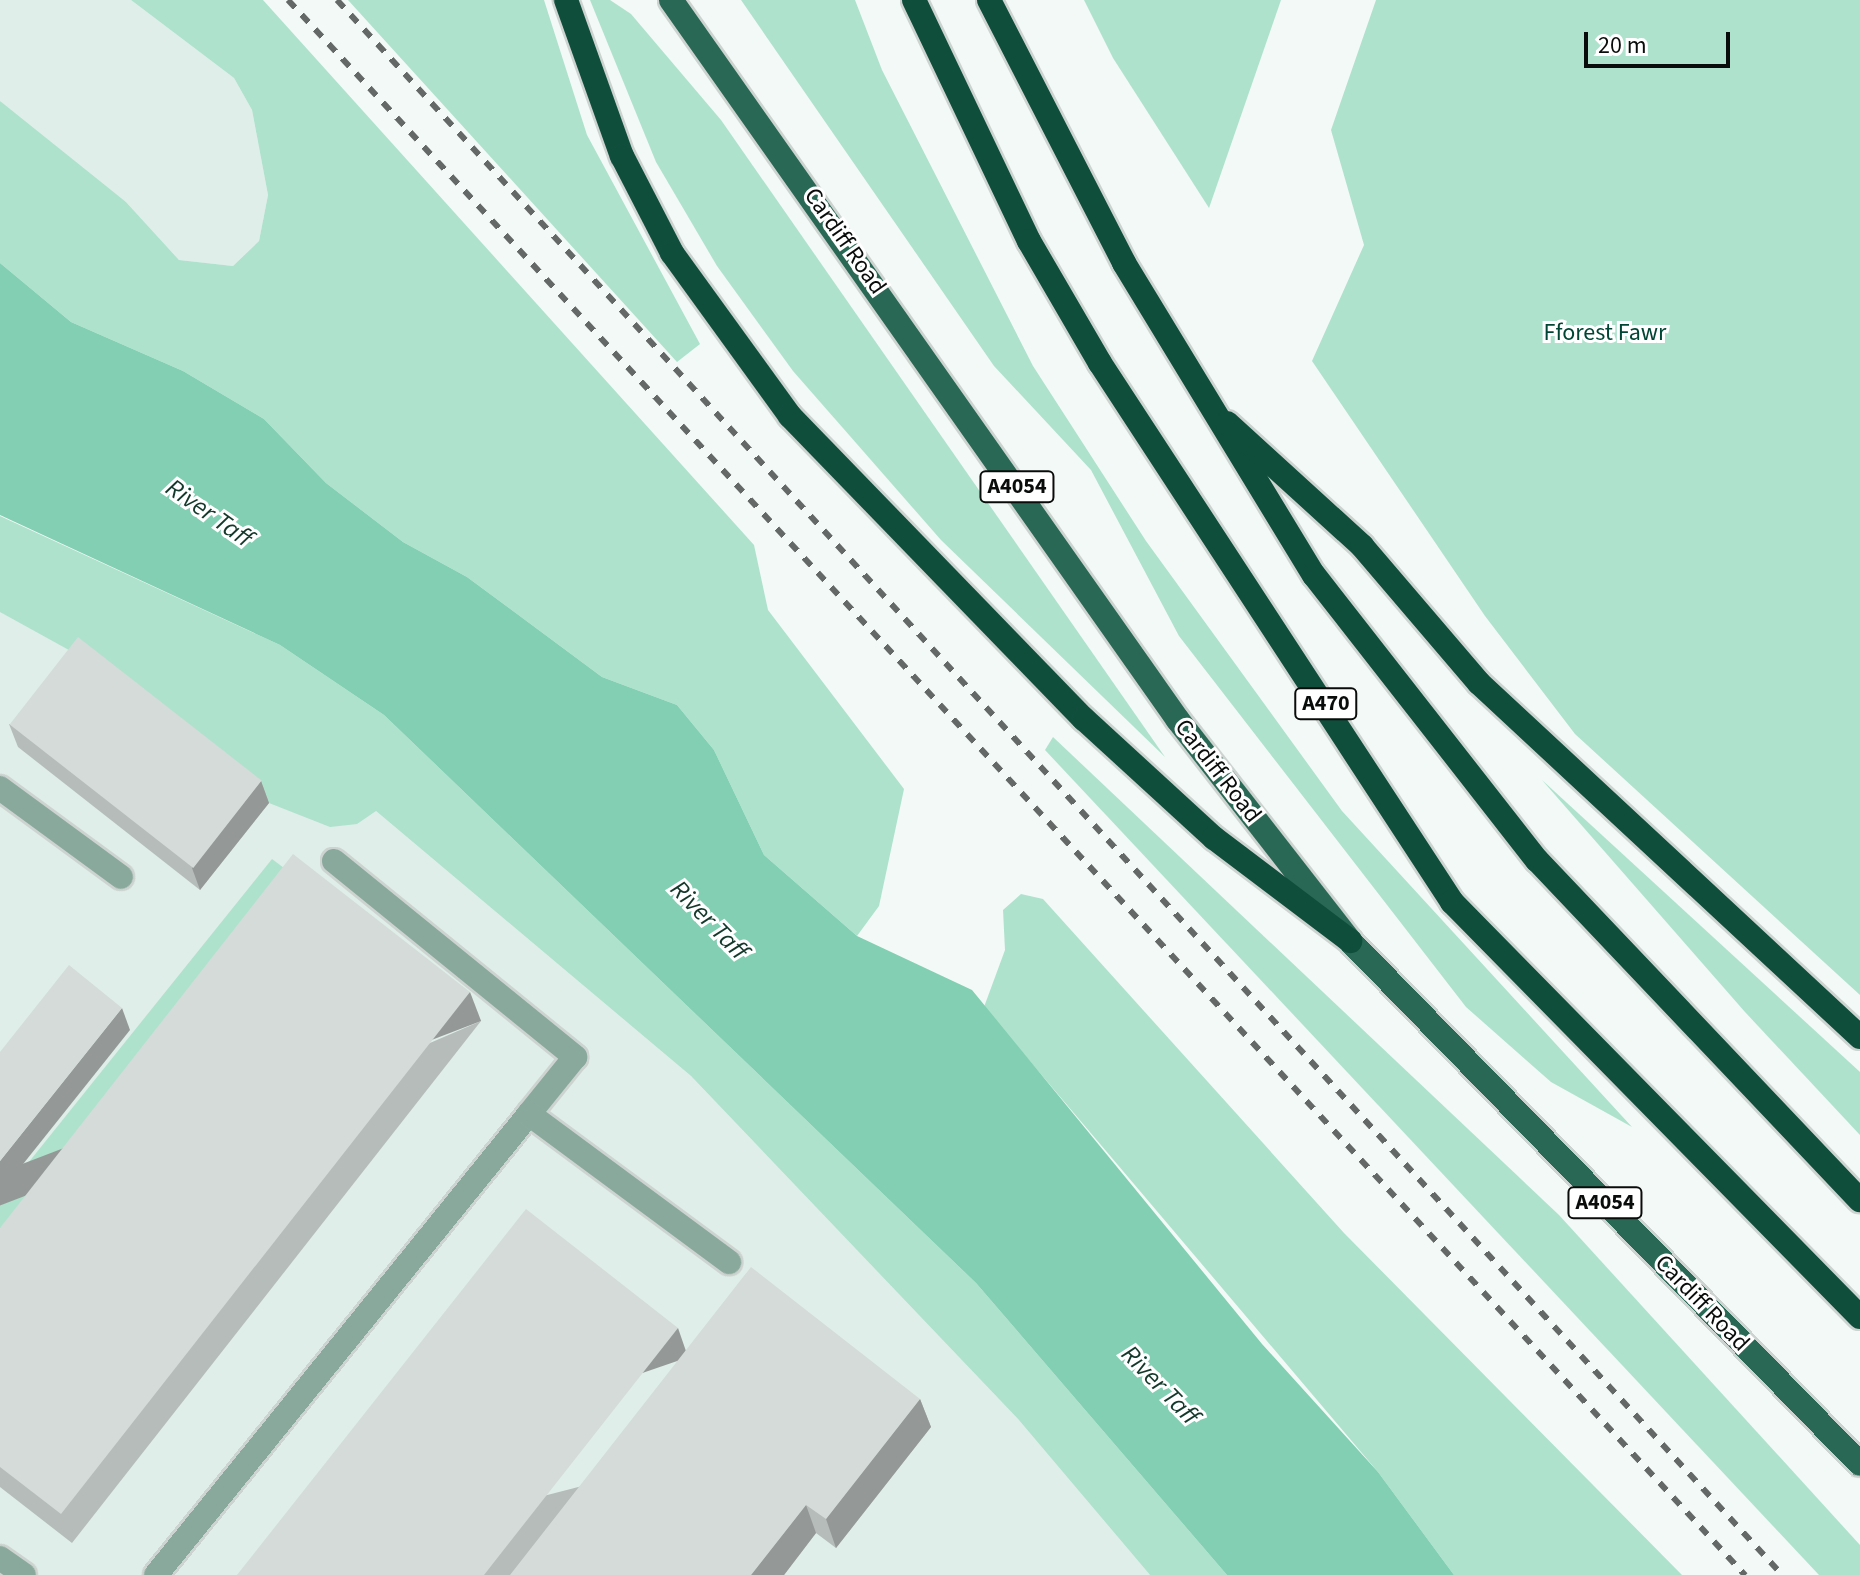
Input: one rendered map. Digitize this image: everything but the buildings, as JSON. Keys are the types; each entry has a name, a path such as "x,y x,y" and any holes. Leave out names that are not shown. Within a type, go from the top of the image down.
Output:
{"highway":[{"path":"566,0 622,156 672,253 790,416 1084,719 1214,838 1350,941"},
{"name":"A470","path":"914,0 1022,227 1100,363 1452,902 1860,1317"},
{"name":"A470","path":"989,0 1078,181 1204,402 1314,575 1537,860 1860,1200"},
{"path":"1204,402 1362,546 1479,683 1860,1037"}],"main road":[{"name":"Cardiff Road","path":"671,0 1178,720 1350,941 1860,1464"}],"lane":[{"path":"0,788 121,877"},
{"path":"156,1575 575,1057 334,861"},
{"path":"529,1114 729,1262"},
{"path":"0,1558 24,1575"}],"shaded area":[{"path":"0,0 131,0 234,78 252,110 268,195 259,241 233,266 179,260 126,202 8,111 0,101"},
{"path":"0,528 376,811 691,1076 1018,1419 1150,1575 0,1575"}],"green space":[{"path":"131,0 263,0 754,545 768,610 904,789 879,906 857,936 764,855 714,750 677,705 602,677 467,577 403,542 326,483 264,419 183,371 71,322 0,263 0,101 126,202 179,260 233,266 259,241 268,195 252,110 234,78"},
{"path":"348,0 544,0 587,135 700,344 677,362"},
{"path":"590,0 610,0 631,14 721,120 1165,757 941,540 793,371 717,266 656,162"},
{"path":"741,0 855,0 882,70 1033,366 1146,541 1342,811 1632,1127 1551,1082 1466,1007 1179,636 1091,470 994,366"},
{"path":"1084,0 1281,0 1209,208 1113,58"},
{"name":"Fforest Fawr","path":"1376,0 1860,0 1860,995 1575,734 1485,616 1312,361 1364,245 1331,130"},
{"path":"0,516 280,645 384,715 976,1283 1227,1575 1150,1575 1018,1419 691,1076 376,811 357,824 330,827 269,803 87,660 0,612"},
{"path":"1053,737 1559,1215 1860,1545 1860,1575 1819,1575 1045,750"},
{"path":"1542,780 1860,1072 1860,1135 1745,1012"},
{"path":"272,859 304,883 0,1271 0,1198"},
{"path":"1021,894 1043,899 1344,1233 1682,1575 1454,1575 1378,1472 984,1007 1005,950 1003,910"}],"water":[{"name":"River Taff","path":"0,263 71,322 183,371 264,419 326,483 403,542 467,577 602,677 677,705 714,750 764,855 857,936 972,990 1262,1344 1378,1472 1454,1575 1227,1575 976,1283 384,715 280,645 0,515"}],"railway":[{"path":"288,0 1745,1575"},
{"path":"337,0 1782,1575"}]}
